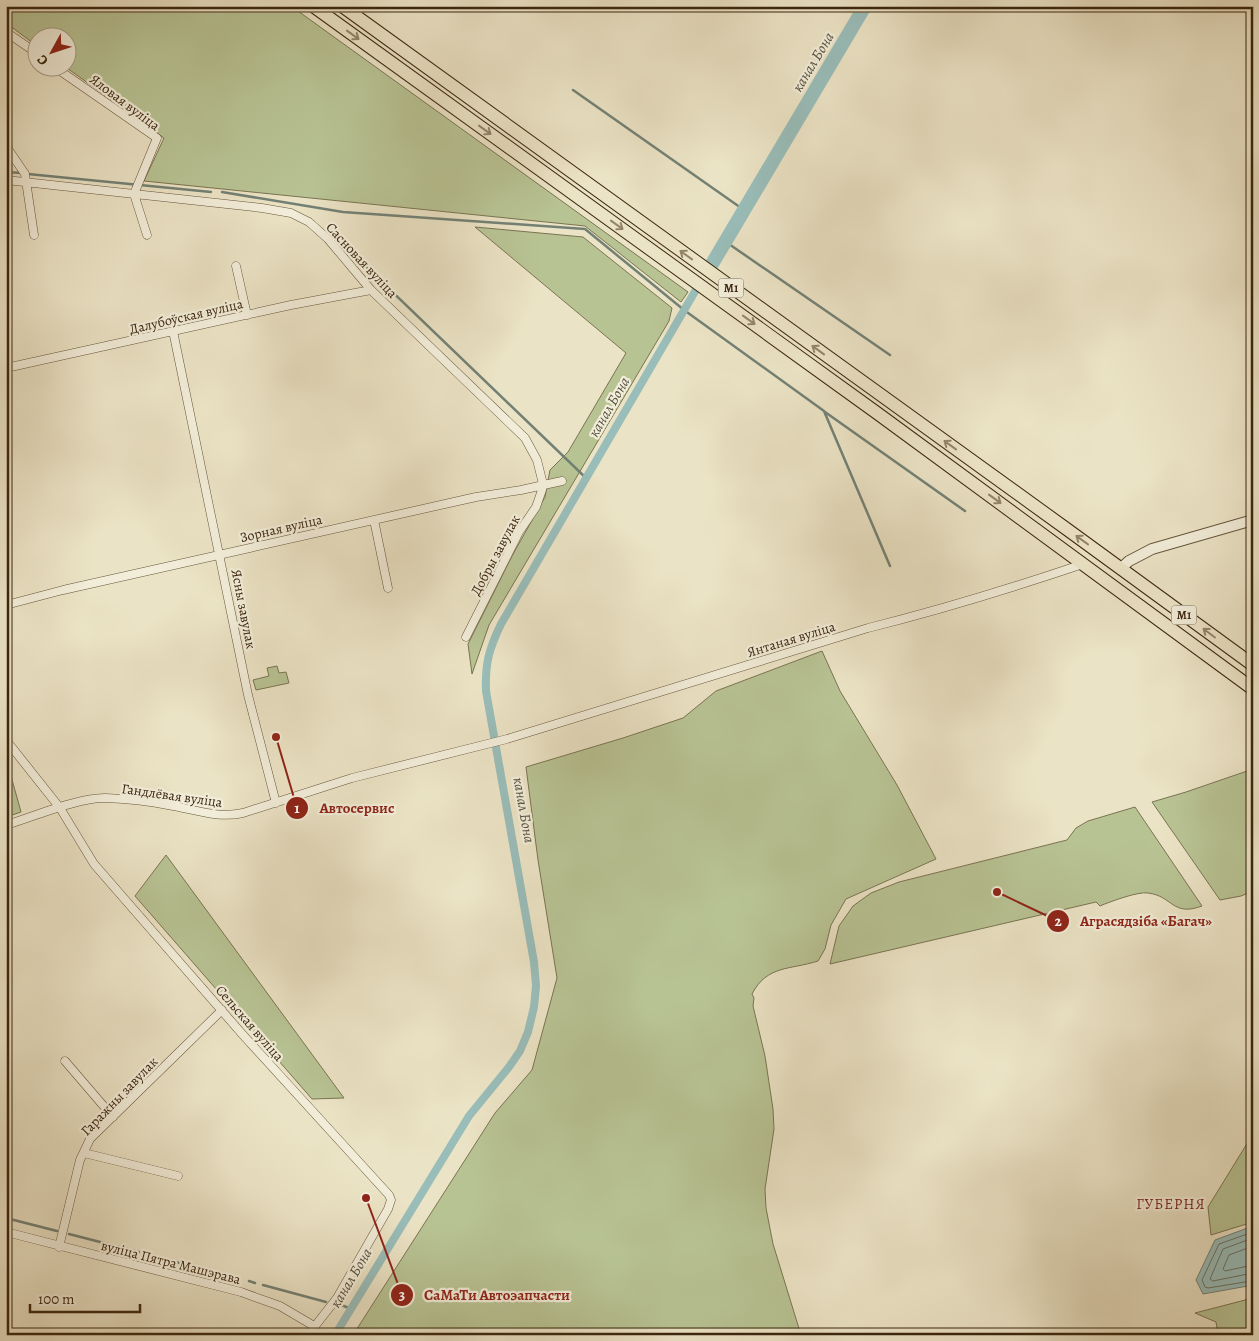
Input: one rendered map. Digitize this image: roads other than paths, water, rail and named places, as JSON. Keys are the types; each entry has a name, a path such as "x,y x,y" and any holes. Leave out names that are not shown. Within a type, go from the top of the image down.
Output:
{"highway":[{"name":"М1","path":"314,6 785,346 1253,689"},
{"name":"М1","path":"342,6 1253,665"}],"street":[{"path":"6,32 28,47"},
{"name":"Яловая вуліца","path":"70,78 157,138 134,194"},
{"path":"6,146 24,174 34,235"},
{"name":"Сасновая вуліца","path":"6,180 262,208 291,213 309,222 328,239 371,290 525,438 537,460 543,484"},
{"path":"134,194 147,235"},
{"path":"236,266 247,315"},
{"name":"Далубоўская вуліца","path":"6,368 371,290"},
{"name":"Ясны завулак","path":"173,331 248,695 276,803"},
{"name":"Зорная вуліца","path":"6,605 63,590 476,497 521,490 562,480"},
{"name":"Добры завулак","path":"466,637 519,532 536,507 543,484"},
{"path":"374,520 388,588"},
{"path":"1121,568 1128,561 1152,549 1253,520"},
{"name":"Янтаная вуліца","path":"507,739 1083,564"},
{"name":"Гандлёвая вуліца","path":"6,825 60,808 104,798 167,804 232,816 352,778 507,739"},
{"name":"Сельская вуліца","path":"6,740 60,808 94,864 222,1010 389,1195 391,1200 388,1209 337,1298 314,1326"},
{"name":"Гаражны завулак","path":"60,1247 80,1160 90,1139 222,1010"},
{"path":"65,1061 113,1117"},
{"path":"84,1153 178,1176"},
{"name":"вуліца Пятра Машэрава","path":"6,1232 241,1292 280,1306 314,1326"},
{"path":"308,1335 314,1326"}],"water":[{"path":"1253,1226 1253,1282 1248,1286 1203,1294 1196,1280 1215,1240"}],"waterway":[{"name":"канал Бона","path":"712,264 865,6"},
{"path":"573,90 744,210"},
{"path":"6,172 22,173"},
{"path":"28,174 211,192"},
{"path":"222,192 343,212 585,229 684,310 824,411 890,566"},
{"path":"330,232 586,478"},
{"path":"726,242 890,355"},
{"name":"канал Бона","path":"335,1335 469,1116 509,1067 520,1051 528,1032 534,1007 536,986 534,962 486,691 486,672 489,656 493,641 501,624 697,288"},
{"path":"825,412 965,511"},
{"path":"6,1218 57,1231"},
{"path":"69,1234 139,1252"},
{"path":"147,1254 164,1259"},
{"path":"176,1262 237,1278"},
{"path":"249,1281 255,1283"},
{"path":"263,1285 326,1302"},
{"path":"339,1304 351,1309"}],"place":[{"name":"Автосервис","path":"276,737"},
{"name":"Аграсядзіба «Багач»","path":"997,892"},
{"name":"СаМаТи Автоэапчасти","path":"366,1198"}],"district":[{"name":"ГУБЕРНЯ","path":"1171,1204"}]}
